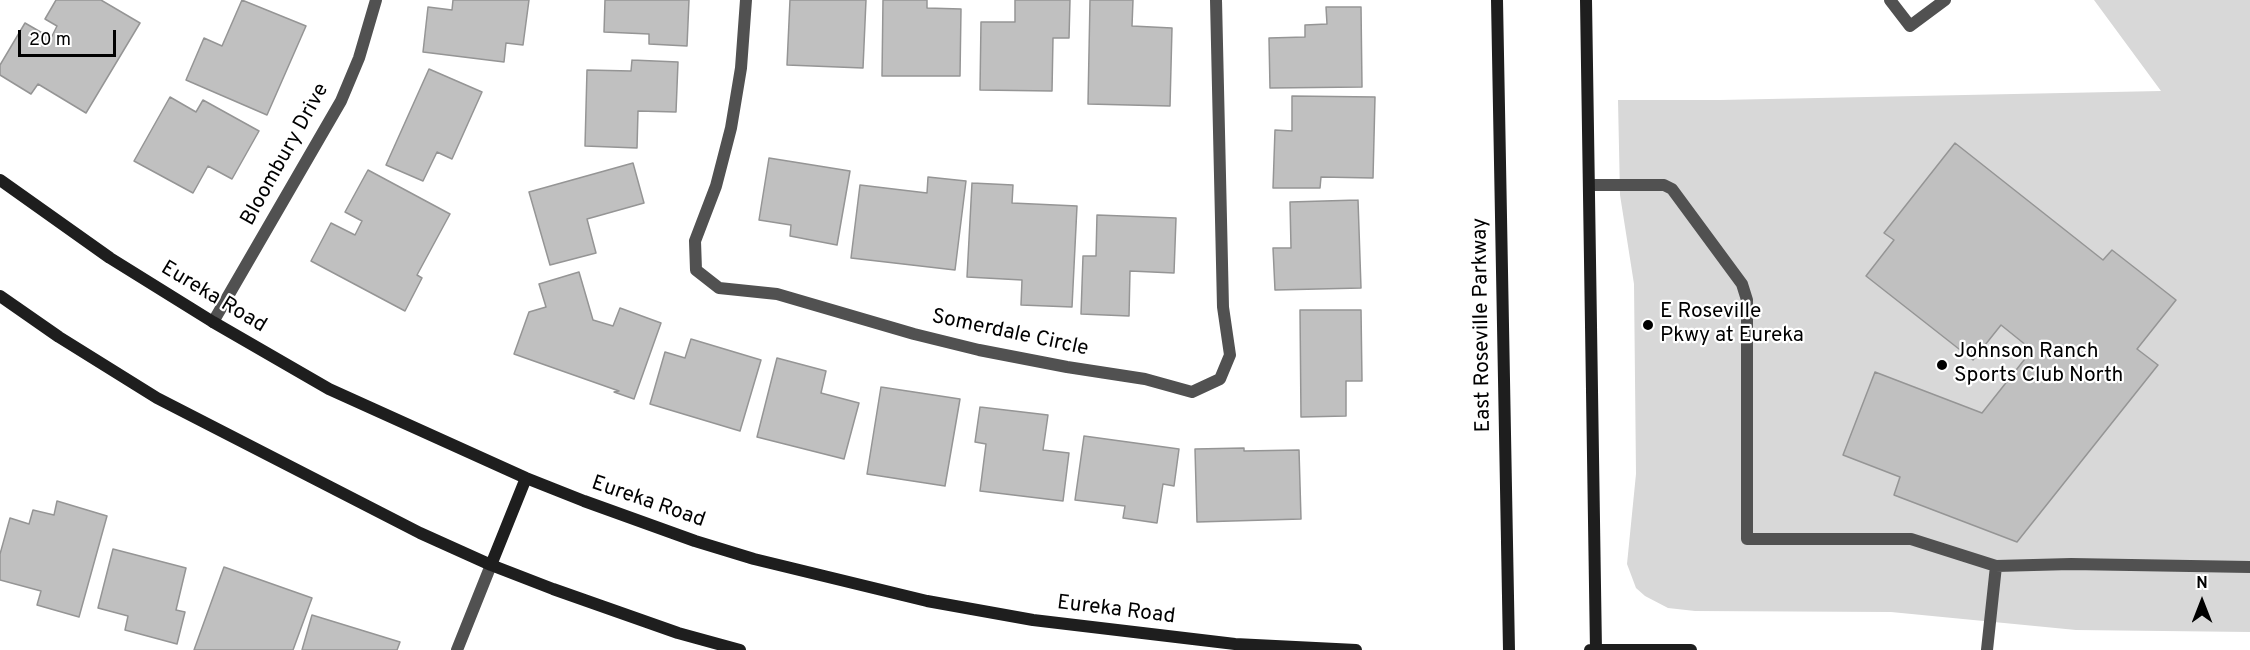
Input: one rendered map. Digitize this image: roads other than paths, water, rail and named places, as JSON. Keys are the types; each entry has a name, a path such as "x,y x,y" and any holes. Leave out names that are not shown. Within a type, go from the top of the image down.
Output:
{"main road":[{"name":"East Roseville Parkway","path":"1497,0 1509,650"},
{"path":"1586,0 1596,650"},
{"name":"Eureka Road","path":"0,180 110,258 213,322 329,389 526,478 695,541 754,559 927,601 1033,620 1235,644 1356,650"},
{"path":"0,296 59,337 157,398 410,527 490,565 678,633 740,650"},
{"path":"490,565 526,478"},
{"path":"1589,650 1691,650"}],"street":[{"name":"Bloombury Drive","path":"213,322 341,101 359,58 376,0"},
{"name":"Somerdale Circle","path":"746,0 741,68 731,128 717,186 695,241 696,270 719,288 777,294 979,350 1145,379 1192,392 1220,379 1230,355 1223,307 1216,0"},
{"path":"1890,0 1910,27 1945,0"},
{"path":"1589,185 1664,185 1672,189 1742,284 1747,300 1747,539 1911,539 1996,566 2071,564 2250,567"},
{"path":"456,650 490,565"},
{"path":"1987,650 1996,566"}],"place":[{"name":"E Roseville Pkwy at Eureka","path":"1648,325"},
{"name":"Johnson Ranch Sports Club North","path":"1942,365"}]}
